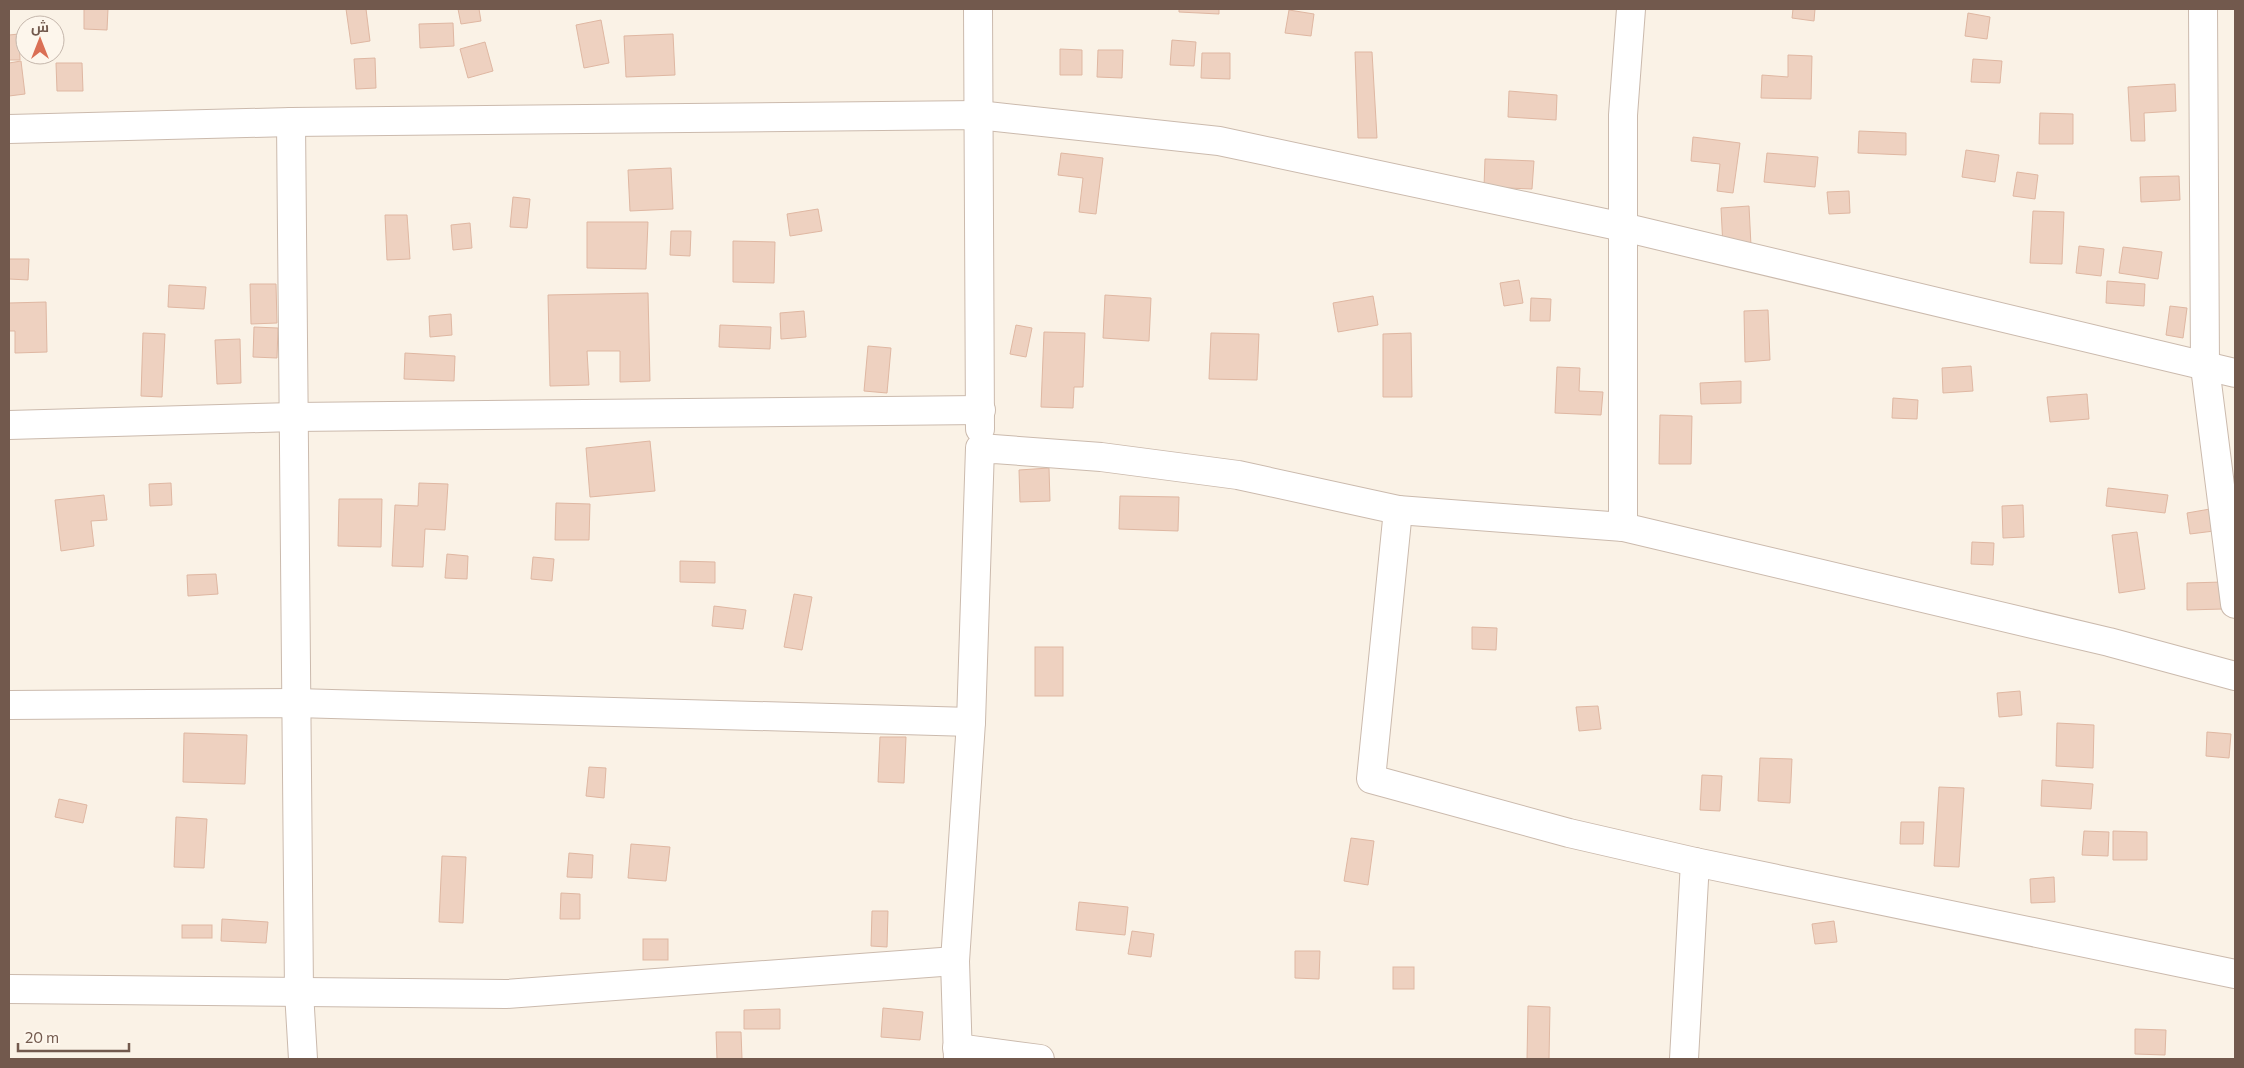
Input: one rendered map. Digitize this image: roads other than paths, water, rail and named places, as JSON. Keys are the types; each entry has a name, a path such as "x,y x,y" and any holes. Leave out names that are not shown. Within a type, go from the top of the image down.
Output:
{"street":[{"path":"978,9 980,448 971,722 955,961 958,1053 1040,1059"},
{"path":"1623,528 1623,115 1631,9"},
{"path":"2203,9 2205,367 2235,604"},
{"path":"9,129 291,122 978,115 1219,141 1623,227 2235,373"},
{"path":"291,122 299,992 303,1059"},
{"path":"9,426 294,417 980,410"},
{"path":"980,448 1101,458 1238,475 1398,510 1623,528 2109,642 2235,676"},
{"path":"1398,510 1371,779 1569,833 1695,862 2235,974"},
{"path":"9,705 296,703 971,722"},
{"path":"1684,1059 1695,862"},
{"path":"9,989 506,994 955,961"}]}
